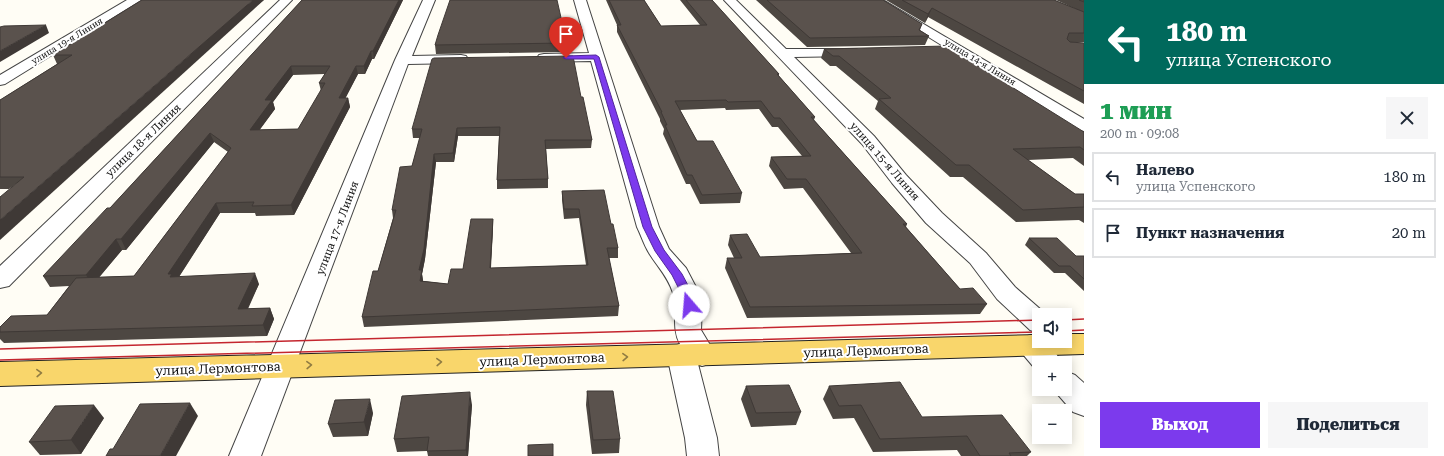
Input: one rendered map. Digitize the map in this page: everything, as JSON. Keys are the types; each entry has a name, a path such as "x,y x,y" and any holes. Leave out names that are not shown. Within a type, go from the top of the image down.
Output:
{"main road":[{"name":"улица Лермонтова","path":"0,374 1032,344"}],"street":[{"name":"улица 19-я Линия","path":"0,81 134,0"},
{"name":"улица 18-я Линия","path":"0,280 286,0"},
{"name":"улица 17-я Линия","path":"245,456 283,366 402,60 429,0"},
{"path":"580,0 648,227 659,251 677,274 685,291 689,305 688,330 692,341 691,355 703,456"},
{"name":"улица 15-я Линия","path":"730,0 868,140 899,179 934,218 978,258 1006,293 1032,333"},
{"name":"улица 14-я Линия","path":"875,0 1084,126"},
{"path":"937,50 960,50"},
{"path":"783,53 868,52"},
{"path":"534,58 596,57"},
{"path":"402,60 472,59"},
{"path":"1072,390 1084,403"}],"building":[{"path":"142,0 253,0 0,220 0,197 24,177 0,177 0,100 72,55 53,55"},
{"path":"302,0 399,0 364,66 356,66 339,98 348,98 291,205 252,206 254,202 216,203 168,274 172,274 170,277 255,273 238,309 270,308 263,325 0,332 0,327 11,316 47,315 76,278 134,276 231,148 210,133 121,239 116,239 86,275 43,276 107,208 110,208","holes":["291,66 330,66 319,83 325,83 298,129 250,130 272,100 265,100"]},
{"path":"450,0 557,0 565,43 435,45"},
{"path":"609,0 644,0 661,26 707,25 686,0 712,0 779,74 777,74 815,117 811,117 907,224 903,224 960,289 973,288 987,304 750,307 727,258 742,258 730,235 747,234 760,257 862,253 806,179 787,179 771,157 811,156 780,118 774,118 761,101 675,101 697,141 713,141 742,193 702,195 692,175 687,175 665,125 667,125 662,112 617,25 621,25"},
{"path":"767,0 883,0 922,24 919,30 929,36 810,38"},
{"path":"902,0 1054,0 1084,12 1084,33 1069,33 1067,39 1070,42 1084,43 1084,91 932,8 928,14"},
{"path":"46,25 0,51 0,27"},
{"path":"946,46 1084,132 1084,150 1080,147 1013,149 1075,194 1084,194 1084,207 1023,210 969,165 956,165 879,99 891,98 839,56 833,56 824,49"},
{"path":"573,56 581,97 583,97 592,140 545,140 548,179 497,180 500,127 457,128 453,153 434,154 424,249 419,270 422,270 420,281 448,284 451,269 463,269 471,219 493,219 490,268 588,265 579,209 564,209 562,191 604,190 618,248 607,248 619,306 362,317 373,271 378,271 396,210 392,210 400,167 412,166 422,129 412,129 432,59"},
{"path":"1029,238 1057,238 1076,256 1084,256 1084,279 1070,266 1059,266"},
{"path":"900,382 922,417 1002,415 1031,452 1009,453 1011,456 980,456 967,436 880,439 861,405 839,406 829,386"},
{"path":"789,385 801,412 756,413 746,386"},
{"path":"587,391 613,391 620,439 593,440"},
{"path":"470,392 466,450 427,451 429,437 394,439 402,396"},
{"path":"370,399 364,422 328,424 335,400"},
{"path":"190,403 160,456 106,456 110,449 113,449 140,404"},
{"path":"94,405 71,440 29,442 55,406"},
{"path":"553,444 553,456 528,456 528,445"}],"tram line":[{"path":"1072,320 1084,319"},
{"path":"0,349 1032,320"},
{"path":"1072,331 1084,330"},
{"path":"0,360 1032,332"}],"route":[{"path":"566,58 596,57 648,227 659,251 677,274 685,291 689,305"}]}
